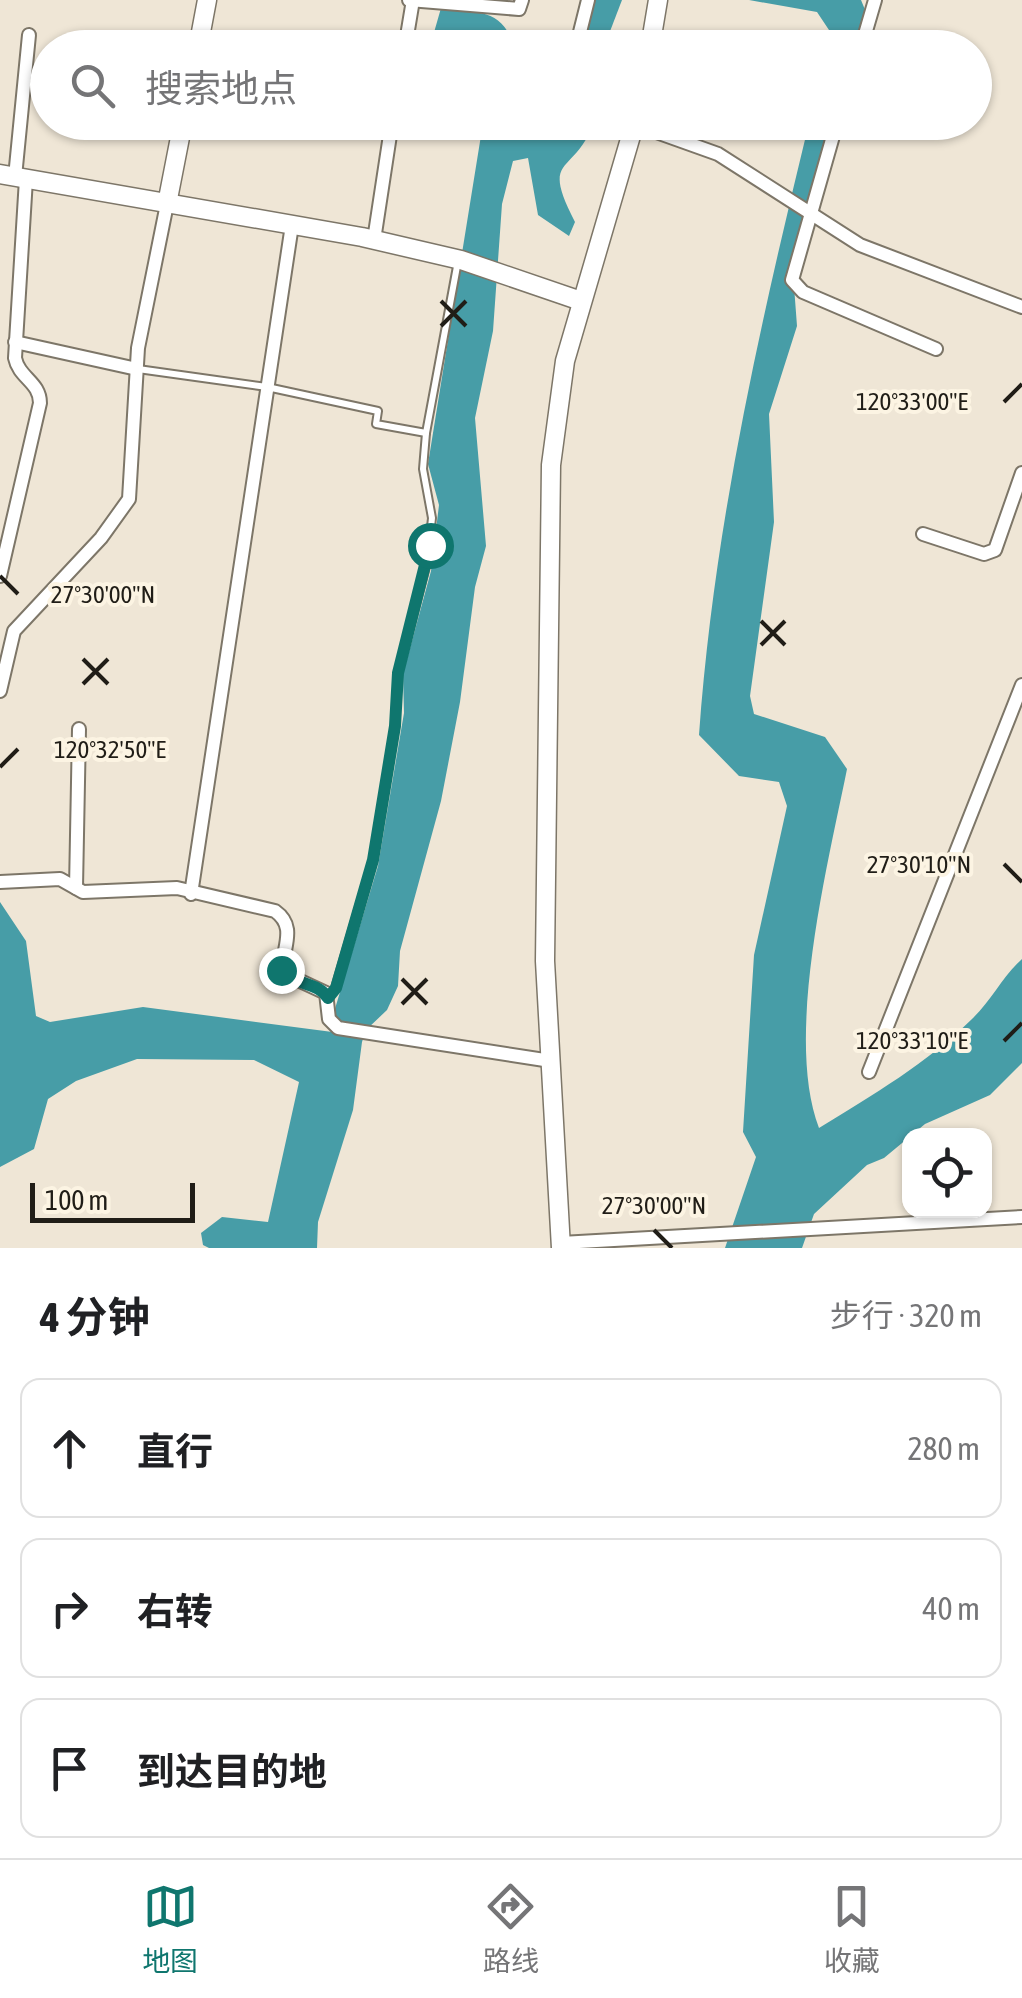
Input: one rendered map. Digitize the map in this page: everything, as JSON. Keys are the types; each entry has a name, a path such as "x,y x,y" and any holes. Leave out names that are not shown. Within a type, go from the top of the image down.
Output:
{"main road":[{"path":"201,30 207,0"},
{"path":"653,30 658,0"},
{"path":"167,204 179,140"},
{"path":"561,1246 545,961 549,498 558,394 581,301 630,140"},
{"path":"14,177 374,240 460,260 581,301"}],"street":[{"path":"408,30 412,0 518,9 522,0"},
{"path":"580,30 588,0"},
{"path":"866,30 875,0"},
{"path":"0,576 40,397 17,368 15,342 14,177 29,35"},
{"path":"374,240 389,140"},
{"path":"681,140 718,154 860,246 1022,307"},
{"path":"833,140 792,280 802,292 936,349"},
{"path":"0,691 14,631 126,505 132,480 136,368 147,293 167,204"},
{"path":"191,894 292,226"},
{"path":"15,342 136,368"},
{"path":"922,534 984,554 995,550 1022,472"},
{"path":"868,1072 1022,686"},
{"path":"76,888 79,729"},
{"path":"0,882 60,879 83,892 159,887 279,914 289,936 283,974 323,991 328,998 330,1018 343,1030 551,1062"},
{"path":"561,1246 1022,1217"}],"lane":[{"path":"328,998 336,988 373,860 395,726 398,673 427,563 432,518 423,469 426,433 460,260"},
{"path":"136,368 268,387 378,411 376,424 426,433"}],"water":[{"path":"593,0 622,0 611,30 584,30"},
{"path":"749,0 861,0 868,17 864,30 829,30 817,12"},
{"path":"441,8 486,14 506,30 435,30"},
{"path":"480,140 586,140 560,175 560,185 575,222 569,236 538,215 528,158 513,161 502,204 493,331 475,418 486,546 475,587 460,702 441,801 400,951 398,986 387,1010 366,1030 362,1042 353,1110 318,1222 317,1248 203,1245 201,1233 222,1217 268,1222 299,1082 254,1060 137,1059 76,1081 48,1099 34,1149 0,1167 0,902 26,941 36,1016 50,1022 143,1007 340,1033 334,1012 378,866 404,713 403,674 431,571 439,505 428,464"},
{"path":"805,140 832,140 793,273 797,326 769,414 774,522 750,696 754,714 825,737 847,769 821,900 807,999 809,1090 819,1128 936,1050 979,1012 1022,959 1022,1063 990,1095 920,1128 902,1128 902,1143 884,1158 867,1165 814,1214 802,1248 725,1248 756,1157 743,1132 754,955 787,806 779,782 739,776 699,735 727,503"}],"route":[{"path":"281,970 290,978 323,991 328,998 336,988 373,860 378,810 395,726 398,673 430,545"}]}
